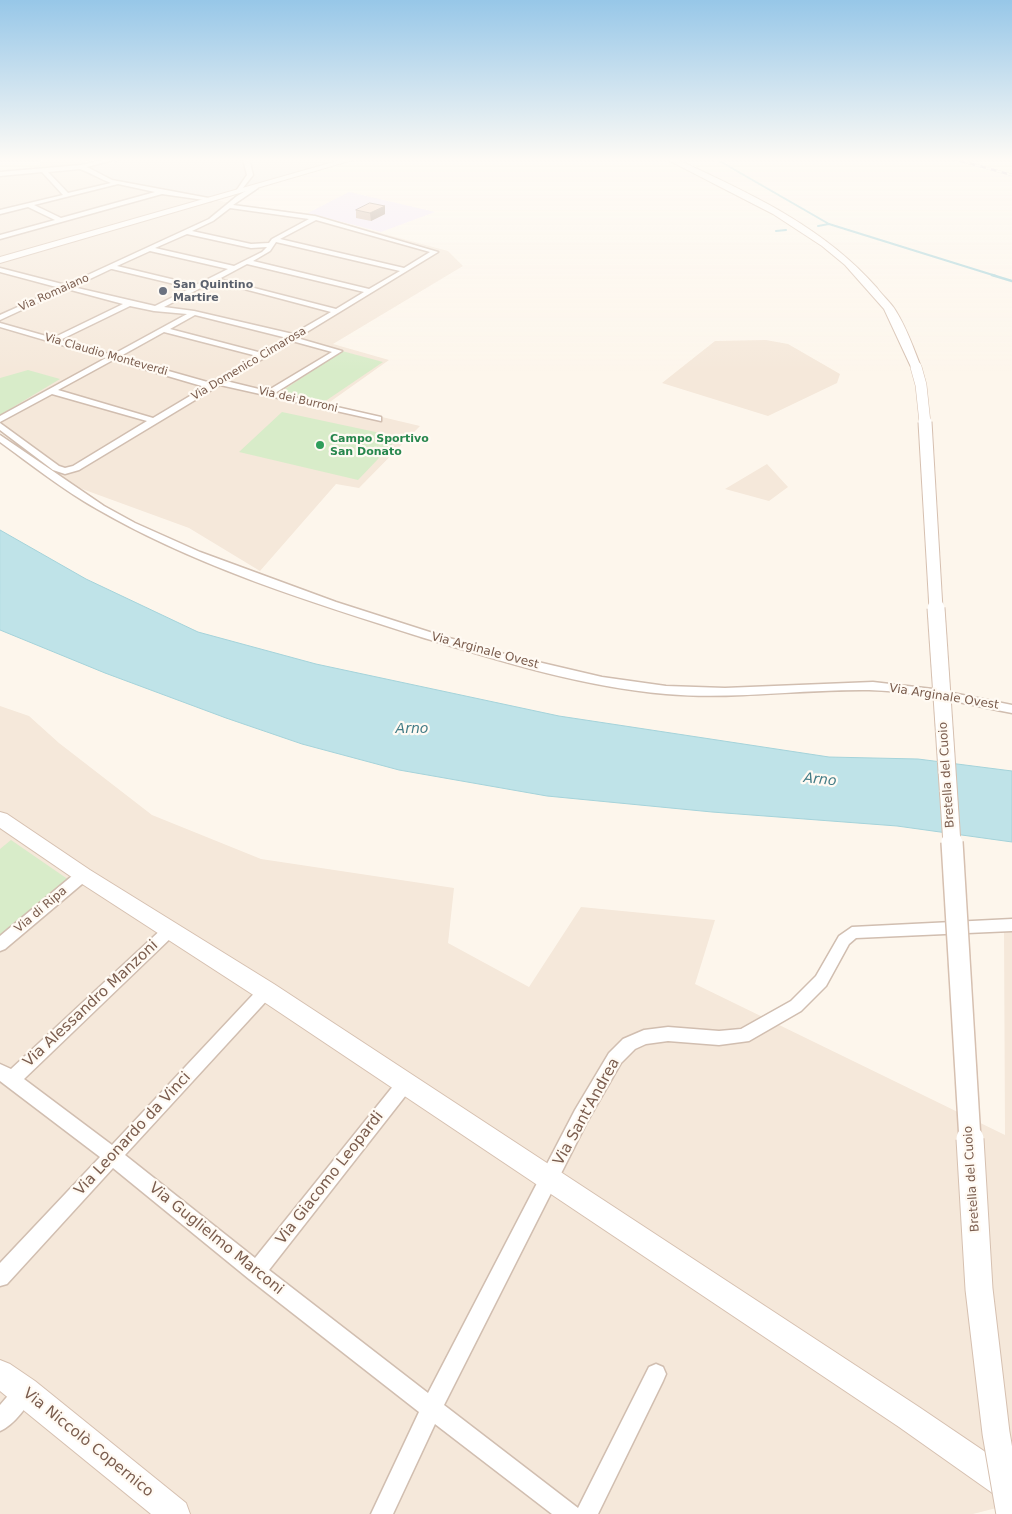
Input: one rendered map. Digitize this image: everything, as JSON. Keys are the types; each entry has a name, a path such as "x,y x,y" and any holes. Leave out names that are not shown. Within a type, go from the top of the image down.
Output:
{"main road":[{"path":"0,260 106,230"},
{"name":"Bretella del Cuoio","path":"805,230 829,246 856,270 888,307 900,329 921,384 925,418 940,686 955,881 979,1289 996,1433 1010,1514"},
{"path":"0,819 266,991 404,1085 892,1406 1012,1488"},
{"name":"Via Niccolò Copernico","path":"0,1374 24,1391 175,1514"}],"street":[{"path":"0,237 26,230"},
{"name":"Via Romaiano","path":"0,318 192,230"},
{"path":"187,232 256,247 272,243 295,230"},
{"name":"Via Domenico Cimarosa","path":"0,426 56,468 65,471 76,468 433,254 435,251 358,230"},
{"path":"154,309 247,262 268,250 272,243"},
{"path":"272,243 406,270"},
{"path":"150,249 234,268"},
{"path":"247,262 371,291"},
{"path":"112,267 197,287"},
{"path":"0,270 130,304 154,309 194,313 338,351 269,394"},
{"path":"212,279 338,311"},
{"path":"54,340 130,304"},
{"path":"0,419 194,313"},
{"name":"Via Claudio Monteverdi","path":"0,325 215,384"},
{"path":"165,329 263,355"},
{"name":"Via dei Burroni","path":"215,384 269,394 378,419"},
{"path":"52,391 155,421"},
{"name":"Via Arginale Ovest","path":"0,438 75,492 103,509 194,552 327,603 421,634 512,660 596,680 682,691 758,692 854,686 892,688 1012,709"},
{"name":"Via di Ripa","path":"0,945 83,874"},
{"name":"Via Sant'Andrea","path":"382,1514 431,1409 550,1180 581,1116 615,1058 629,1044 644,1037 668,1034 719,1038 743,1036 796,1006 821,982 844,940 852,933 1012,925"},
{"name":"Via Alessandro Manzoni","path":"6,1075 170,930"},
{"name":"Via Leonardo da Vinci","path":"0,1277 266,991"},
{"name":"Via Guglielmo Marconi","path":"6,1075 113,1156 256,1272 431,1409 570,1514"},
{"name":"Via Giacomo Leopardi","path":"256,1272 404,1085"},
{"path":"587,1514 656,1374"},
{"path":"0,1421 24,1391"}],"shaded area":[{"path":"0,230 368,230 448,251 463,266 333,344 389,360 327,404 420,426 359,488 336,484 260,571 189,528 74,486 0,427"},
{"path":"372,230 387,230 381,232"},
{"path":"766,340 788,344 840,374 837,383 768,416 662,383 715,341"},
{"path":"767,464 788,487 769,501 725,489"},
{"path":"0,706 29,716 59,743 152,815 261,859 454,888 448,943 529,987 581,907 715,920 695,984 1005,1135 1004,929 1012,929 1012,1504 973,1514 0,1514"}],"green space":[{"path":"342,351 383,362 324,402 282,391"},
{"path":"28,370 60,379 0,415 0,378"},
{"name":"Campo Sportivo San Donato","path":"282,412 399,437 358,480 239,452"},
{"path":"11,840 69,880 0,939 0,849"}],"water":[{"name":"Arno","path":"0,530 86,579 198,632 316,664 559,716 829,757 918,759 1012,771 1012,842 897,826 712,812 547,796 399,770 302,744 105,673 0,630"}],"waterway":[{"path":"776,231 786,230"},
{"path":"847,230 996,276"},
{"path":"992,275 1012,281"}],"place":[{"name":"San Quintino Martire","path":"163,291"},
{"name":"Campo Sportivo San Donato","path":"320,445"}]}
